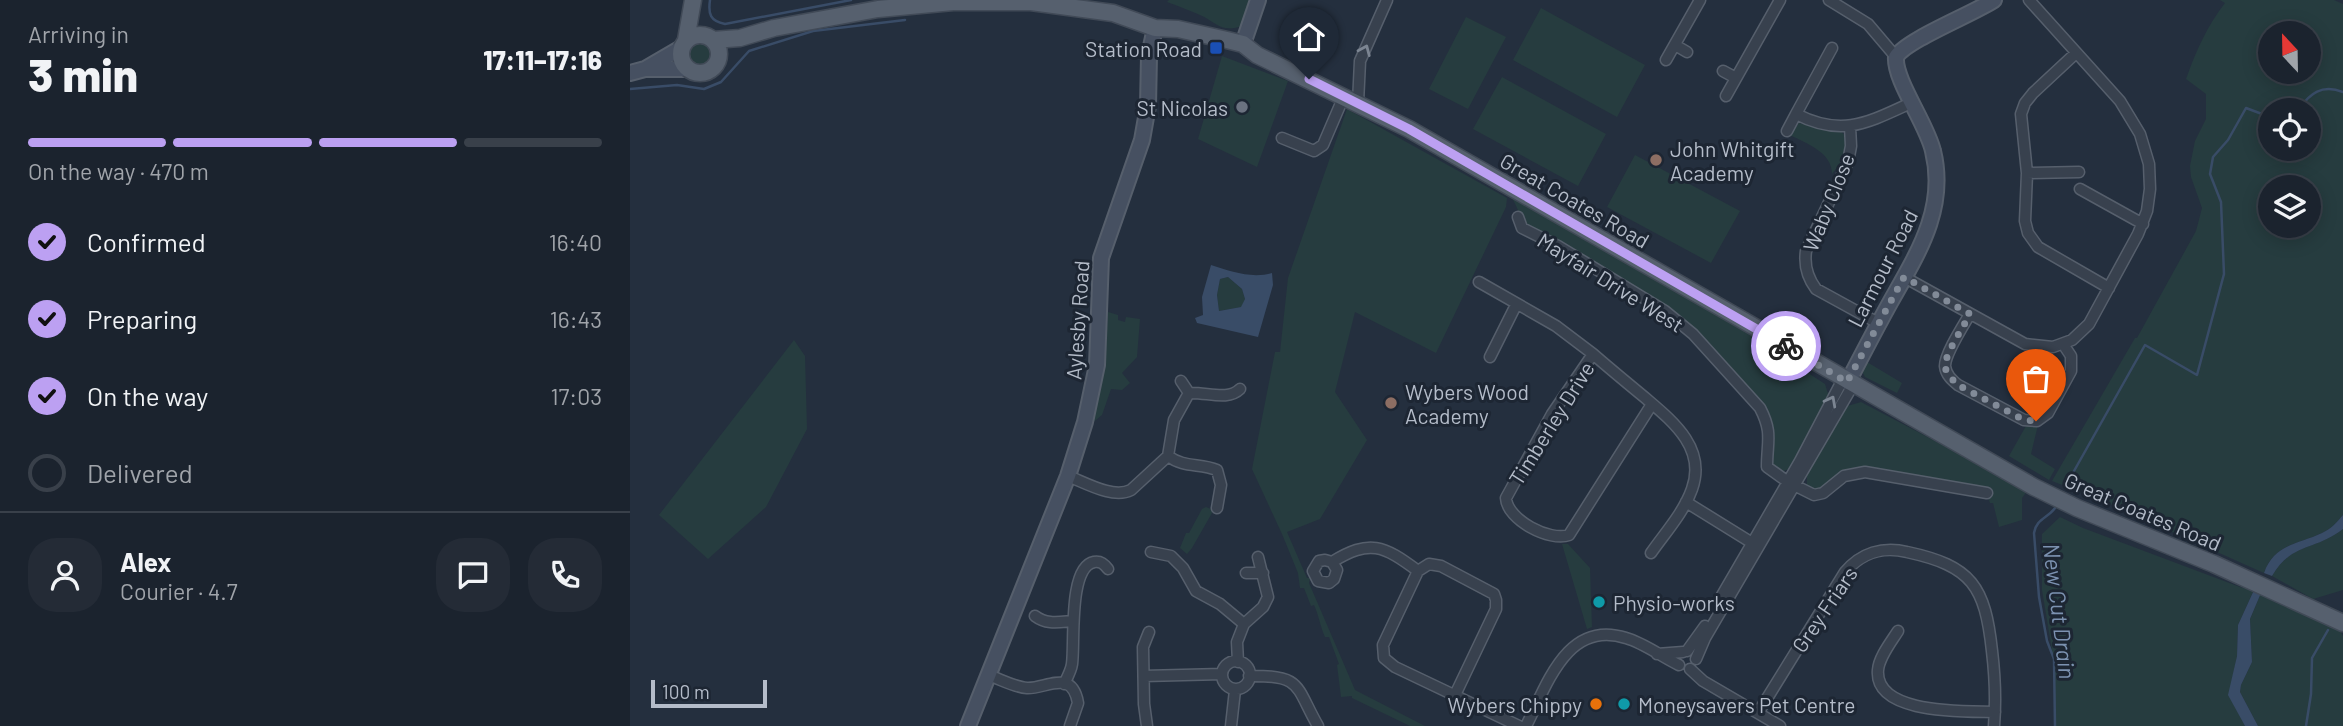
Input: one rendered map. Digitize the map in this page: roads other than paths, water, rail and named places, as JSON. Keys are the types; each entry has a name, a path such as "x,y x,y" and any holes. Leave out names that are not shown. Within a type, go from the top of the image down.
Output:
{"main road":[{"name":"Great Coates Road","path":"709,38 740,38 774,28 878,9 942,1 1031,2 1075,6 1124,16 1155,28 1178,29 1243,44 1257,55 1409,129 2055,498 2252,581 2343,623"},
{"path":"692,7 709,38 718,47 719,58 713,69 705,74 696,74 686,69 680,58 692,7"},
{"path":"683,44 695,35 709,38"},
{"name":"Great Coates Road","path":"719,58 740,38"}],"street":[{"path":"1243,44 1258,0"},
{"path":"1282,138 1314,151 1324,145 1351,100 1360,61 1387,0"},
{"path":"1666,60 1700,0"},
{"path":"1726,96 1780,0"},
{"name":"Larmour Road","path":"1829,0 1868,23 1896,57 1896,67 1933,151 1937,191 1926,238 1848,382"},
{"path":"1896,57 1908,46 1969,16 1994,0"},
{"path":"1904,277 2025,344 2044,348 2063,344 2084,330 2143,224 2149,200 2150,176 2144,143 2128,112 2029,0"},
{"name":"Aylesby Road","path":"968,726 1068,476 1085,422 1097,365 1101,258 1142,140 1147,106 1149,56 1155,28"},
{"path":"637,71 683,44"},
{"path":"1675,45 1687,52"},
{"path":"1787,131 1832,48"},
{"path":"2076,53 2025,103 2020,118 2027,173 2025,221 2031,239 2044,251 2109,288"},
{"path":"637,71 686,69"},
{"path":"1723,71 1736,78"},
{"name":"Waby Close","path":"1796,114 1822,126 1850,126 1913,102"},
{"name":"Waby Close","path":"1850,126 1851,146 1847,162 1805,251 1804,260 1810,280 1816,289 1878,323"},
{"path":"2027,173 2080,172"},
{"path":"2080,189 2143,224"},
{"name":"Mayfair Drive West","path":"1518,217 1522,228 1558,246 1665,311 1693,334 1760,408 1768,422 1770,441 1767,467 1792,484"},
{"path":"1479,282 1556,326 1593,354"},
{"path":"1490,357 1516,305"},
{"path":"1970,314 1948,357 1945,367 1949,377 1958,385 2024,420 2036,421 2048,413 2071,371 2071,356 2063,344"},
{"name":"Timberley Drive","path":"1651,553 1686,502 1695,479 1691,448 1676,425 1652,404 1593,354 1552,414 1506,498 1507,506 1516,518 1554,538 1569,536 1652,404"},
{"path":"1181,380 1189,393"},
{"path":"1685,667 1678,658 1706,623 1755,545 1848,382"},
{"path":"1189,393 1205,392 1223,397 1235,394 1240,389"},
{"path":"1068,476 1114,493 1124,493 1141,483 1168,456 1174,420 1189,393"},
{"path":"1168,456 1180,464 1217,470 1221,485 1217,508"},
{"path":"1792,484 1814,495 1823,493 1844,475 1865,472 1987,493"},
{"path":"1686,502 1755,545"},
{"path":"1685,667 1695,665 1705,638 1755,545"},
{"path":"1332,562 1368,546 1405,562 1418,571"},
{"name":"Grey Friars","path":"1758,713 1845,572 1868,554 1893,549 1945,561 1963,573 1976,587 1989,618 1994,670 1994,726"},
{"path":"1151,552 1171,556 1183,568 1196,591 1220,604 1244,624"},
{"path":"1238,662 1237,642 1244,624 1267,602 1268,591 1258,557"},
{"path":"1064,684 1073,662 1073,621 1081,571 1087,565 1097,562 1101,562 1108,569"},
{"path":"1455,695 1496,609 1496,600 1490,591 1441,566 1429,565 1418,571 1385,639 1382,651 1384,658 1395,667 1520,726"},
{"path":"1246,573 1263,573"},
{"path":"1035,617 1050,623 1073,621"},
{"path":"1898,630 1878,670 1879,680 1888,694 1914,705 1995,712"},
{"path":"1147,726 1143,647 1149,632"},
{"path":"1526,726 1560,660 1577,643 1595,635 1628,638 1685,667 1703,681 1780,726"},
{"path":"1657,654 1693,653 1696,659"},
{"path":"1222,674 1229,663 1238,662 1246,667 1249,676 1246,685 1235,690"},
{"path":"1144,676 1222,674"},
{"path":"1222,674 1226,685 1235,690"},
{"path":"988,675 1029,688 1052,682 1064,684 1074,692 1078,703 1070,726"},
{"path":"1249,676 1277,676 1290,681 1304,694 1318,726"},
{"path":"1231,726 1235,690"}],"water":[{"path":"1211,265 1248,275 1272,273 1273,285 1258,337 1197,323 1195,318 1203,315 1202,297","holes":["1228,277 1242,289 1245,299 1241,307 1219,311 1217,295 1220,279"]},
{"path":"2343,515 2343,529 2288,557 2272,576 2264,573 2268,563 2281,550 2325,531"},
{"path":"2254,590 2261,593 2250,619 2252,662 2240,692 2258,726 2245,726 2228,695 2237,656 2238,625"}],"waterway":[{"path":"710,0 711,16 725,24 851,0"},
{"path":"630,89 677,85 704,89 721,82 749,51 813,31 905,20"},
{"name":"New Cut Drain","path":"2308,98 2323,90 2343,92"},
{"name":"New Cut Drain","path":"2065,487 2145,345 2197,375 2224,274 2221,202 2210,174 2213,157 2228,140 2246,108 2258,112"},
{"name":"New Cut Drain","path":"2055,508 2037,525 2034,533 2039,597 2047,641 2054,659 2055,726"},
{"path":"2306,726 2311,694 2312,658 2328,630"}],"place":[{"name":"Station Road","path":"1216,48"},
{"name":"St Nicolas","path":"1242,107"},
{"name":"John Whitgift Academy","path":"1656,160"},
{"name":"Wybers Wood Academy","path":"1391,403"},
{"name":"Physio-works","path":"1599,602"},
{"name":"Wybers Chippy","path":"1596,704"},
{"name":"Moneysavers Pet Centre","path":"1624,704"}]}
